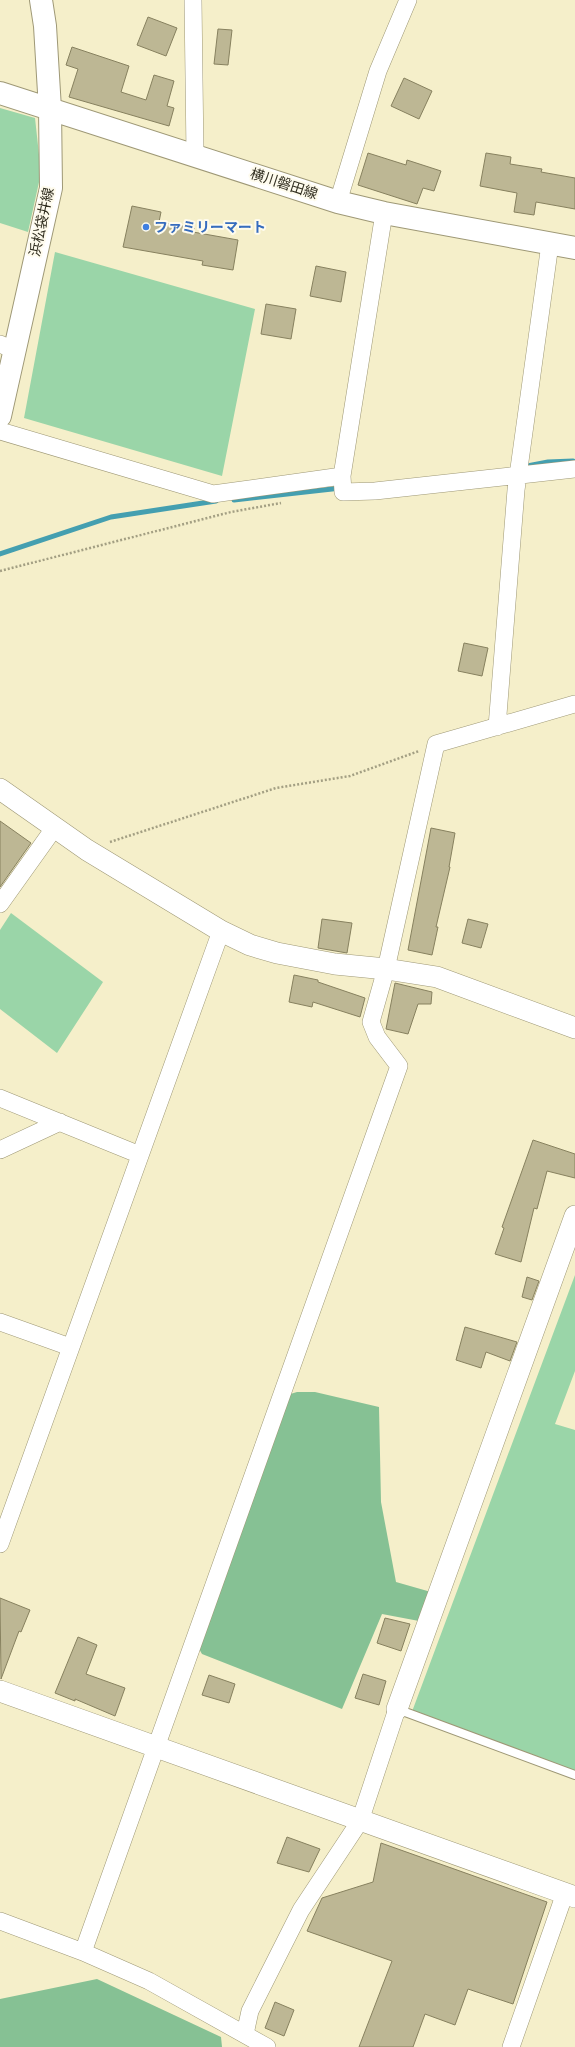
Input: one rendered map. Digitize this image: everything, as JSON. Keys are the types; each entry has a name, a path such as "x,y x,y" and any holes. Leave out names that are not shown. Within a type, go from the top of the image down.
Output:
{"main road":[{"name":"浜松袋井線","path":"0,416 7,347 51,188 50,109 45,26 41,0"},
{"name":"横川磐田線","path":"0,93 338,202 384,213 575,248"}],"street":[{"path":"192,0 195,155"},
{"path":"338,202 378,71 408,0"},
{"path":"343,482 384,213"},
{"path":"497,727 520,456 550,244"},
{"path":"0,431 213,494 343,482 376,491 575,469"},
{"path":"83,1952 399,1066 377,1036 371,1022 386,969 436,744 575,704"},
{"path":"0,789 56,826 86,850 221,931 250,945 276,953 335,964 386,969 437,977 575,1028"},
{"path":"0,904 56,826"},
{"path":"0,1544 221,931"},
{"path":"0,1098 140,1154"},
{"path":"0,1150 60,1122"},
{"path":"245,2034 250,2011 301,1910 360,1820 397,1709 575,1216"},
{"path":"0,1322 70,1347"},
{"path":"0,1691 570,1895 511,2047"},
{"path":"0,1921 83,1952 149,1981 267,2047"}],"lane":[{"path":"397,1709 575,1775"}],"path":[{"path":"0,571 231,512 283,502"},
{"path":"86,850 276,788 350,776 436,744"}],"green space":[{"path":"0,108 35,118 41,173 28,232 0,223"},
{"path":"55,252 255,309 222,476 24,418"},
{"path":"11,913 103,982 57,1053 0,1009 0,930"},
{"path":"575,1275 575,1371 555,1424 575,1430 575,1776 410,1717"},
{"path":"297,1392 315,1392 379,1407 381,1502 396,1582 431,1592 419,1621 382,1614 342,1709 202,1654 194,1640 287,1395"},
{"path":"97,1979 221,2037 222,2047 0,2047 0,1999"}],"building":[{"path":"148,17 177,28 166,56 137,45"},
{"path":"218,29 232,30 228,65 214,64"},
{"path":"72,47 129,66 121,92 146,100 154,75 174,81 167,106 174,108 169,126 69,97 78,69 66,65"},
{"path":"404,78 432,91 419,119 391,106"},
{"path":"368,153 406,165 407,160 441,171 434,191 423,188 417,204 358,185"},
{"path":"486,153 511,157 510,164 542,169 541,172 575,178 575,209 536,202 534,215 514,212 517,193 480,186"},
{"path":"132,206 161,212 159,222 194,228 193,232 238,240 233,270 202,265 203,261 123,247"},
{"path":"316,266 346,272 341,302 310,296"},
{"path":"266,304 296,309 291,339 261,334"},
{"path":"464,643 488,648 482,676 458,671"},
{"path":"0,821 31,843 0,887"},
{"path":"431,828 455,833 450,867 436,927 438,927 432,955 408,950"},
{"path":"322,919 352,923 347,953 318,948"},
{"path":"468,919 488,924 481,948 462,943"},
{"path":"294,975 318,980 318,982 365,998 360,1017 313,1002 312,1007 289,1002"},
{"path":"395,983 432,992 431,1004 418,1004 408,1034 386,1029"},
{"path":"533,1140 575,1154 575,1178 547,1171 537,1209 534,1208 521,1262 495,1254 504,1228 502,1227"},
{"path":"527,1277 539,1281 532,1300 522,1297"},
{"path":"465,1327 517,1342 510,1361 486,1352 481,1368 456,1360"},
{"path":"0,1598 30,1610 21,1632 19,1631 1,1679"},
{"path":"385,1618 410,1624 401,1651 377,1643"},
{"path":"78,1637 97,1645 86,1674 125,1688 115,1716 75,1699 75,1701 55,1693"},
{"path":"363,1674 386,1681 379,1705 355,1698"},
{"path":"209,1675 235,1684 229,1703 202,1695"},
{"path":"287,1837 320,1849 309,1872 277,1863"},
{"path":"381,1843 547,1902 513,2004 468,1989 455,2025 425,2014 413,2047 359,2047 392,1961 307,1931 322,1898 373,1882"},
{"path":"275,2002 294,2010 284,2036 265,2028"}],"waterway":[{"path":"522,467 548,462 573,461"},
{"path":"234,500 341,488"},
{"path":"0,554 111,517 216,501"}],"place":[{"name":"ファミリーマート","path":"146,227"}]}
